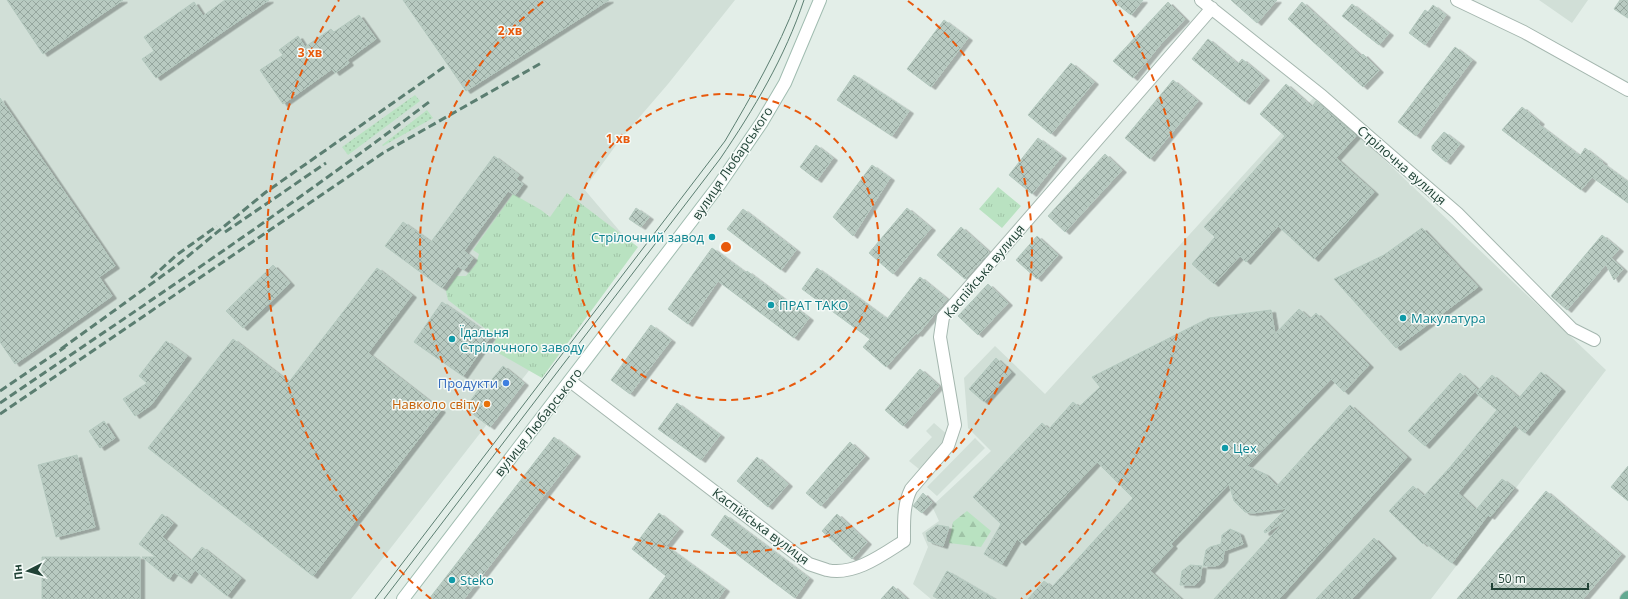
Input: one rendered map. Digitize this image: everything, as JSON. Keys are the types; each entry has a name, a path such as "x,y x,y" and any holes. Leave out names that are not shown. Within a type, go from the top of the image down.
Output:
{"street":[{"name":"вулиця Любарського","path":"403,599 715,192 762,122 788,77 820,0"},
{"name":"Стрілочна вулиця","path":"1200,0 1212,8 1358,126 1457,213 1572,329 1594,340"},
{"path":"1456,0 1524,32 1628,90"},
{"name":"Каспійська вулиця","path":"570,381 809,564 828,570 845,570 871,562 904,541 904,511 911,489 948,446 955,425 940,337 943,316 1212,8"}],"shaded area":[{"path":"0,0 735,0 668,84 619,141 584,189 629,242 351,599 0,599"},
{"path":"1539,0 1588,0 1572,23"},
{"path":"1316,95 1606,370 1431,599 931,599 913,584 928,547 922,533 939,521 932,506 991,451 968,428 964,378 995,346 1045,394"},
{"path":"934,423 949,436 919,469 909,461 932,437 926,431"},
{"path":"975,438 985,448 937,496 927,487"}],"green space":[{"path":"415,95 420,101 348,155 342,147"},
{"path":"427,110 433,118 383,146 382,145"},
{"path":"998,187 1021,206 1002,228 979,209"},
{"path":"567,193 638,247 542,378 493,350 496,337 448,300 446,291 457,276 466,276 476,264 479,254 473,250 513,194 550,217"},
{"path":"967,511 991,531 981,547 949,543 953,522"}],"building":[{"path":"7,0 123,0 43,54"},
{"path":"225,0 269,0 156,78 142,59 154,51 144,37 194,2 203,16"},
{"path":"403,0 609,0 466,91"},
{"path":"1112,0 1143,0 1131,15"},
{"path":"1231,0 1277,0 1257,23"},
{"path":"1620,0 1628,0 1628,18 1614,9"},
{"path":"1168,2 1185,19 1160,45 1133,78 1113,61"},
{"path":"1302,2 1361,56 1363,54 1379,70 1363,87 1288,19"},
{"path":"1352,4 1389,33 1379,45 1342,16"},
{"path":"1433,5 1446,15 1425,45 1409,33 1425,10 1428,12"},
{"path":"359,15 376,39 347,60 349,63 335,73 332,69 283,104 260,70 283,55 279,50 298,36 305,47 331,29 334,32"},
{"path":"944,20 968,38 931,87 907,69"},
{"path":"1208,39 1238,64 1242,59 1265,78 1245,102 1192,59"},
{"path":"1455,47 1472,60 1416,136 1398,122"},
{"path":"1071,63 1094,82 1051,134 1028,115"},
{"path":"854,75 909,111 892,136 837,100"},
{"path":"1173,80 1198,101 1150,159 1125,138"},
{"path":"1286,84 1312,107 1316,101 1356,136 1336,158 1374,192 1314,259 1278,226 1246,262 1240,256 1214,284 1192,264 1215,237 1204,227 1285,136 1260,114"},
{"path":"0,98 115,266 99,277 112,296 15,364 0,342"},
{"path":"1522,107 1540,122 1538,124 1580,156 1585,148 1603,162 1602,163 1628,182 1628,203 1592,177 1581,190 1502,130"},
{"path":"1444,132 1460,144 1446,162 1432,150 1432,146"},
{"path":"1038,138 1062,156 1032,194 1009,175"},
{"path":"816,145 833,158 817,180 800,167"},
{"path":"1105,154 1122,170 1065,232 1048,216"},
{"path":"494,156 519,175 516,179 523,184 515,195 508,191 464,251 473,258 464,270 458,266 442,288 385,246 403,222 431,242"},
{"path":"872,165 890,178 853,236 833,217"},
{"path":"636,208 649,217 641,227 629,219"},
{"path":"907,208 931,228 893,274 869,253"},
{"path":"743,209 796,250 781,270 727,229"},
{"path":"961,227 989,252 965,279 937,255"},
{"name":"Макулатура","path":"1422,228 1478,287 1396,348 1334,279 1384,255"},
{"path":"1602,235 1619,249 1611,258 1623,269 1614,280 1606,264 1567,310 1551,296"},
{"path":"1037,236 1058,255 1037,279 1016,260"},
{"path":"712,248 746,273 747,271 809,318 794,338 718,281 688,324 668,309"},
{"path":"273,265 290,283 243,328 226,311"},
{"path":"377,268 412,295 368,353 441,410 313,576 148,448 233,339 289,382"},
{"path":"817,268 887,319 920,277 947,299 918,334 916,333 886,367 863,347 870,339 802,289"},
{"path":"988,284 1008,303 978,335 958,316"},
{"name":"Їдальня Стрілочного заводу","path":"442,302 491,336 463,376 414,342"},
{"path":"1299,309 1310,319 1316,313 1369,365 1344,392 1331,379 1247,466 1265,474 1277,486 1350,405 1407,457 1279,599 1214,599 1283,523 1265,533 1264,531 1287,508 1253,513 1245,512 1234,501 1229,484 1171,544 1173,546 1150,571 1181,599 1028,599 1044,581 1052,587 1133,498 1097,462 1021,543 1017,539 1002,564 984,554 1001,524 973,497 1042,423 1049,429 1073,402 1079,407 1100,387 1092,377 1209,318 1271,310 1275,334"},
{"path":"651,325 671,340 630,394 611,380"},
{"path":"166,341 187,356 151,405 135,416 123,399 147,383 139,376"},
{"path":"996,358 1011,372 984,402 969,389"},
{"name":"Навколо світу","path":"503,366 524,383 490,427 465,408 485,381 488,384"},
{"path":"920,369 939,386 903,426 885,410"},
{"path":"1541,372 1561,389 1525,433 1515,425 1458,493 1476,510 1502,479 1514,488 1490,517 1488,515 1452,563 1424,542 1423,544 1389,511 1413,486 1424,496 1497,410 1476,393 1492,375 1519,398"},
{"path":"1460,373 1477,389 1425,446 1408,431"},
{"path":"677,403 720,435 701,460 658,429"},
{"path":"104,421 115,438 100,448 89,431"},
{"path":"554,437 576,454 464,599 429,599"},
{"path":"850,442 865,456 821,506 806,493"},
{"path":"77,455 95,527 56,537 38,465"},
{"path":"757,457 788,484 768,507 737,481"},
{"path":"1628,466 1628,501 1611,487"},
{"path":"1546,491 1621,554 1583,599 1457,599"},
{"path":"923,493 932,502 922,513 913,506"},
{"path":"659,513 679,529 666,546 725,589 718,599 649,599 666,576 632,549"},
{"path":"162,514 173,523 162,537 191,561 202,547 241,578 227,596 195,570 187,581 174,572 169,579 142,557 156,557 139,544"},
{"path":"837,514 867,542 852,559 822,531"},
{"path":"725,515 809,578 795,598 711,535"},
{"path":"937,525 949,527 943,546 928,541 926,533"},
{"path":"1230,529 1239,533 1243,544 1224,551 1223,560 1220,564 1215,566 1203,566 1206,550 1210,547 1221,544 1222,535"},
{"path":"1374,538 1392,556 1352,599 1316,599"},
{"path":"42,557 140,557 140,599 42,599"},
{"path":"1190,565 1202,566 1200,580 1195,585 1180,585 1182,571"},
{"path":"947,571 995,599 938,599 933,596"},
{"path":"893,586 907,599 881,599"}],"tram line":[{"path":"375,599 725,141 755,89 782,37 797,0"},
{"path":"384,599 720,159 757,102 768,82 788,42 804,0"}],"railway":[{"path":"0,414 383,153 543,62"},
{"path":"61,349 176,266 266,192 447,65"},
{"path":"0,403 270,218 429,102"},
{"path":"225,232 326,163"},
{"path":"151,278 178,254 217,226"},
{"path":"0,391 65,347"}],"place":[{"name":"Стрілочний завод","path":"712,237"},
{"name":"ПРАТ ТАКО","path":"771,305"},
{"name":"Макулатура","path":"1403,318"},
{"name":"Їдальня Стрілочного заводу","path":"452,339"},
{"name":"Продукти","path":"506,383"},
{"name":"Навколо світу","path":"487,404"},
{"name":"Цех","path":"1225,448"},
{"name":"Steko","path":"452,580"}]}
